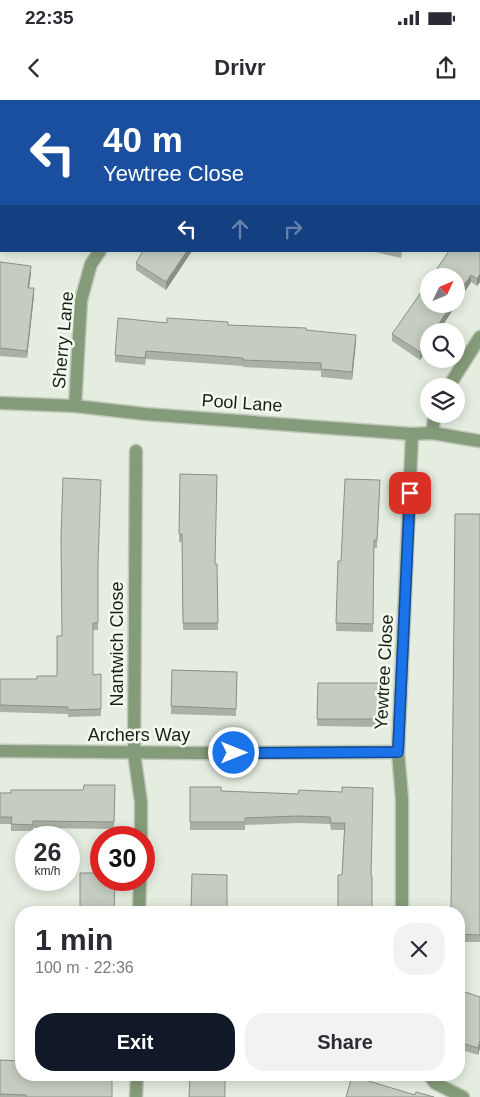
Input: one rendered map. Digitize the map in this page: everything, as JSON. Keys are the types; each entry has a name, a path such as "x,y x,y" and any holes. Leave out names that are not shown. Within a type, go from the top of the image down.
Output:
{"street":[{"name":"Sherry Lane","path":"75,406 81,300 91,264 99,252"},
{"path":"454,378 480,337"},
{"name":"Pool Lane","path":"0,403 75,406 145,414 412,434 432,433 480,441"},
{"path":"432,433 434,423"},
{"name":"Yewtree Close","path":"402,906 402,799 398,752 412,434"},
{"name":"Nantwich Close","path":"136,451 134,753 141,802 141,826"},
{"name":"Archers Way","path":"0,751 134,753 398,752"},
{"path":"139,906 140,891"},
{"path":"136,1081 136,1097"},
{"path":"434,1081 463,1097"}],"building":[{"path":"142,252 186,252 166,282 136,263"},
{"path":"448,252 480,252 480,274 477,279 471,275 465,284 465,268 437,268"},
{"path":"0,262 31,266 28,288 34,288 27,351 0,348"},
{"path":"420,294 420,313 446,313 439,323 420,323 420,352 392,334"},
{"path":"118,318 167,323 167,318 228,322 228,325 306,328 306,330 356,335 352,372 321,369 321,363 243,360 243,358 146,351 145,358 115,355"},
{"path":"180,474 217,475 215,564 217,564 218,623 183,623 182,534 179,534"},
{"path":"63,478 101,480 98,623 93,623 93,675 101,674 101,709 68,710 68,707 0,705 0,679 37,679 37,676 57,676 57,636 62,636 61,538"},
{"path":"345,479 380,480 377,540 374,540 373,624 336,623 338,561 341,561"},
{"path":"455,514 480,514 480,935 465,934 465,906 451,906"},
{"path":"172,670 237,672 236,709 171,706"},
{"path":"318,683 379,683 379,719 317,719"},
{"path":"84,785 115,785 114,822 33,821 33,825 11,824 12,817 0,817 0,793 11,793 11,790 83,790"},
{"path":"190,787 221,787 221,791 298,794 299,790 342,792 342,787 373,788 372,906 338,906 338,875 342,875 345,823 331,823 330,817 298,816 245,818 245,822 190,822"},
{"path":"80,873 90,873 90,891 115,891 114,906 80,906"},
{"path":"192,874 227,875 227,906 191,906"},
{"path":"465,992 480,997 480,1041 478,1048 465,1044"},
{"path":"0,1060 15,1061 15,1081 112,1081 112,1097 26,1097 26,1095 0,1094"},
{"path":"190,1081 225,1081 225,1097 189,1097"},
{"path":"351,1081 369,1081 415,1095 416,1092 434,1097 346,1097"}],"route":[{"path":"234,753 398,752 410,493"}]}
